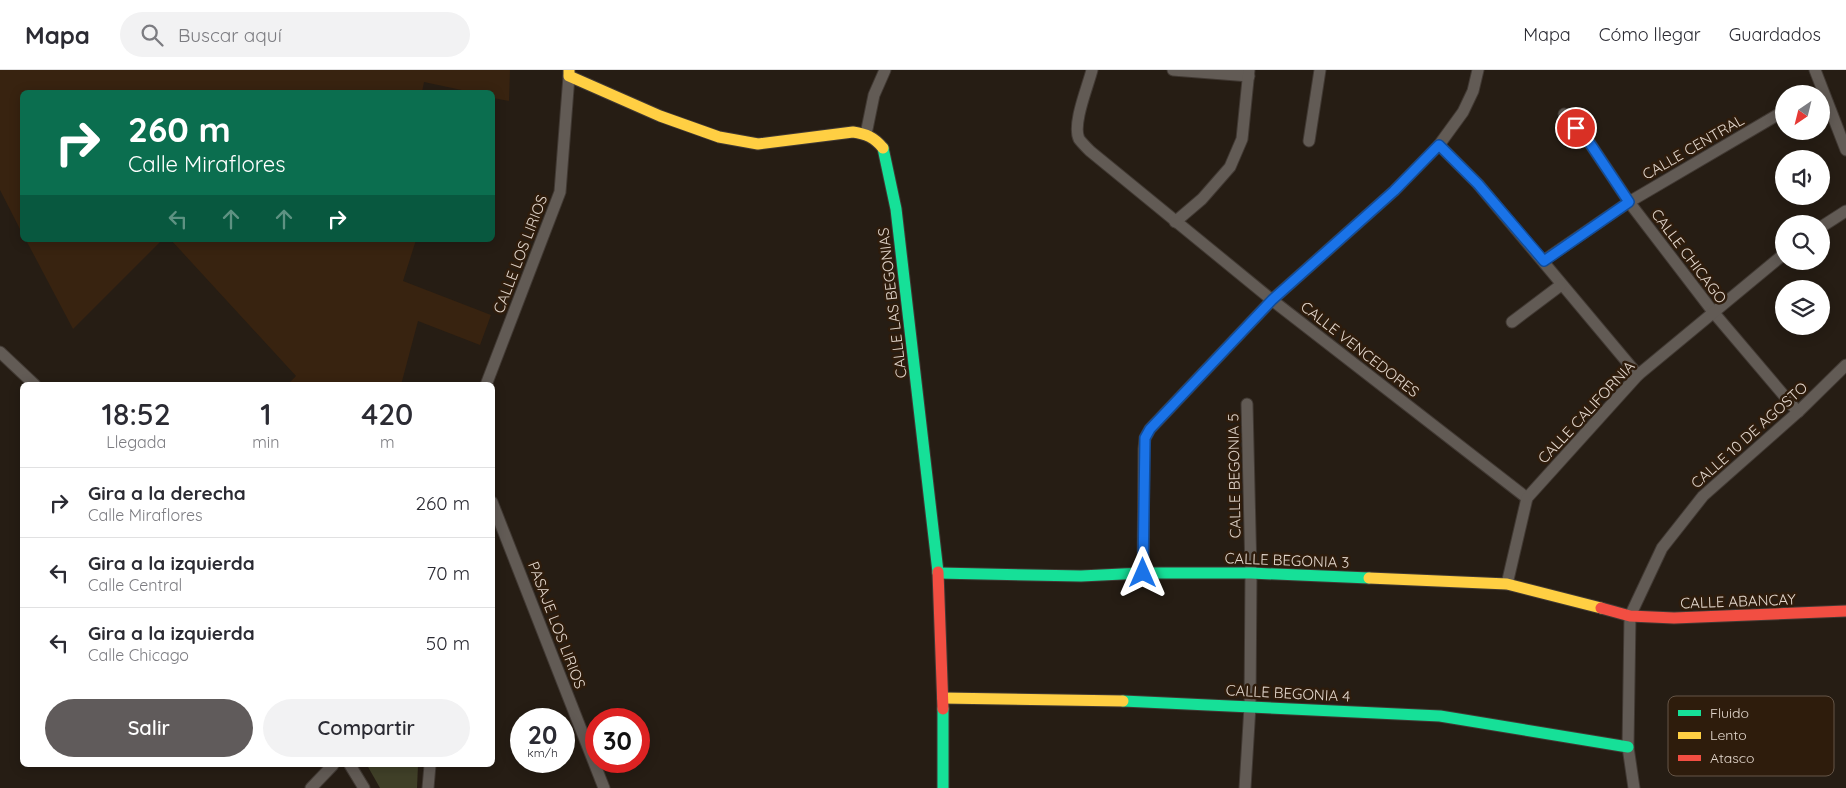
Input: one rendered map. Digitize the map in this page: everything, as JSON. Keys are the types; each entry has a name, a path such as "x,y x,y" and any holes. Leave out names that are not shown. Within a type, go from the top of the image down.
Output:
{"street":[{"path":"569,73 660,116 719,137 758,144 853,132 866,134 874,95 884,70"},
{"name":"CALLE VENCEDORES","path":"1092,70 1078,117 1079,138 1084,145 1175,222 1272,300 1527,498"},
{"path":"1173,70 1249,73 1242,139 1230,167 1202,199 1175,222"},
{"path":"1309,141 1320,70"},
{"path":"1143,573 1145,438 1150,429 1272,300 1394,191 1439,145 1463,112 1473,91 1478,70"},
{"path":"1814,70 1817,85"},
{"name":"CALLE LOS LIRIOS","path":"487,382 560,192 569,73"},
{"name":"CALLE CHICAGO","path":"1564,114 1589,142 1629,202 1714,314 1798,412"},
{"name":"CALLE CENTRAL","path":"1544,261 1629,202 1775,116"},
{"path":"1830,116 1846,150"},
{"name":"CALLE LAS BEGONIAS","path":"866,134 876,139 883,148 896,209 938,573 943,698 943,788"},
{"path":"1439,145 1478,184 1638,375"},
{"path":"1830,222 1846,211"},
{"name":"CALLE CALIFORNIA","path":"1507,584 1527,498 1638,375 1775,262"},
{"path":"1512,322 1561,285"},
{"path":"0,352 32,382"},
{"name":"CALLE 10 DE AGOSTO","path":"1634,788 1628,747 1630,616 1662,548 1703,496 1798,412 1846,365"},
{"name":"CALLE BEGONIA 5","path":"1245,788 1250,706 1251,573 1247,404"},
{"name":"PASAJE LOS LIRIOS","path":"495,510 604,788"},
{"name":"CALLE BEGONIA 3","path":"938,573 1081,576 1143,573 1251,573 1507,584 1630,616"},
{"name":"CALLE ABANCAY","path":"1630,616 1674,618 1846,611"},
{"name":"CALLE BEGONIA 4","path":"943,698 1154,701 1440,716 1628,747"},
{"path":"312,788 331,767"},
{"path":"351,767 364,788"},
{"path":"428,788 430,767"}],"shaded area":[{"path":"0,70 510,70 509,101 495,98 495,90 462,90 424,82 422,90 20,90 20,229 0,190"},
{"path":"27,242 160,242 73,329"},
{"path":"173,242 415,242 403,281 491,315 480,345 418,321 402,382 290,382 296,376"}],"green space":[{"path":"368,767 418,767 417,788 380,788"}],"traffic: fast":[{"path":"883,148 896,209 938,572"},
{"path":"938,573 1081,576 1143,573 1251,573 1369,578"},
{"path":"1123,701 1440,716 1628,747"},
{"path":"943,709 943,788"}],"traffic: slow":[{"path":"569,70 569,76 660,116 719,137 758,144 853,132 869,137 883,148"},
{"path":"1369,578 1507,584 1601,608"},
{"path":"943,698 1123,701"}],"traffic: jam":[{"path":"938,572 943,709"},
{"path":"1601,608 1630,616 1674,618 1846,611"}],"route":[{"path":"1143,573 1145,438 1150,429 1272,300 1394,191 1439,145 1478,184 1544,261 1629,202 1589,142 1576,128"}]}
